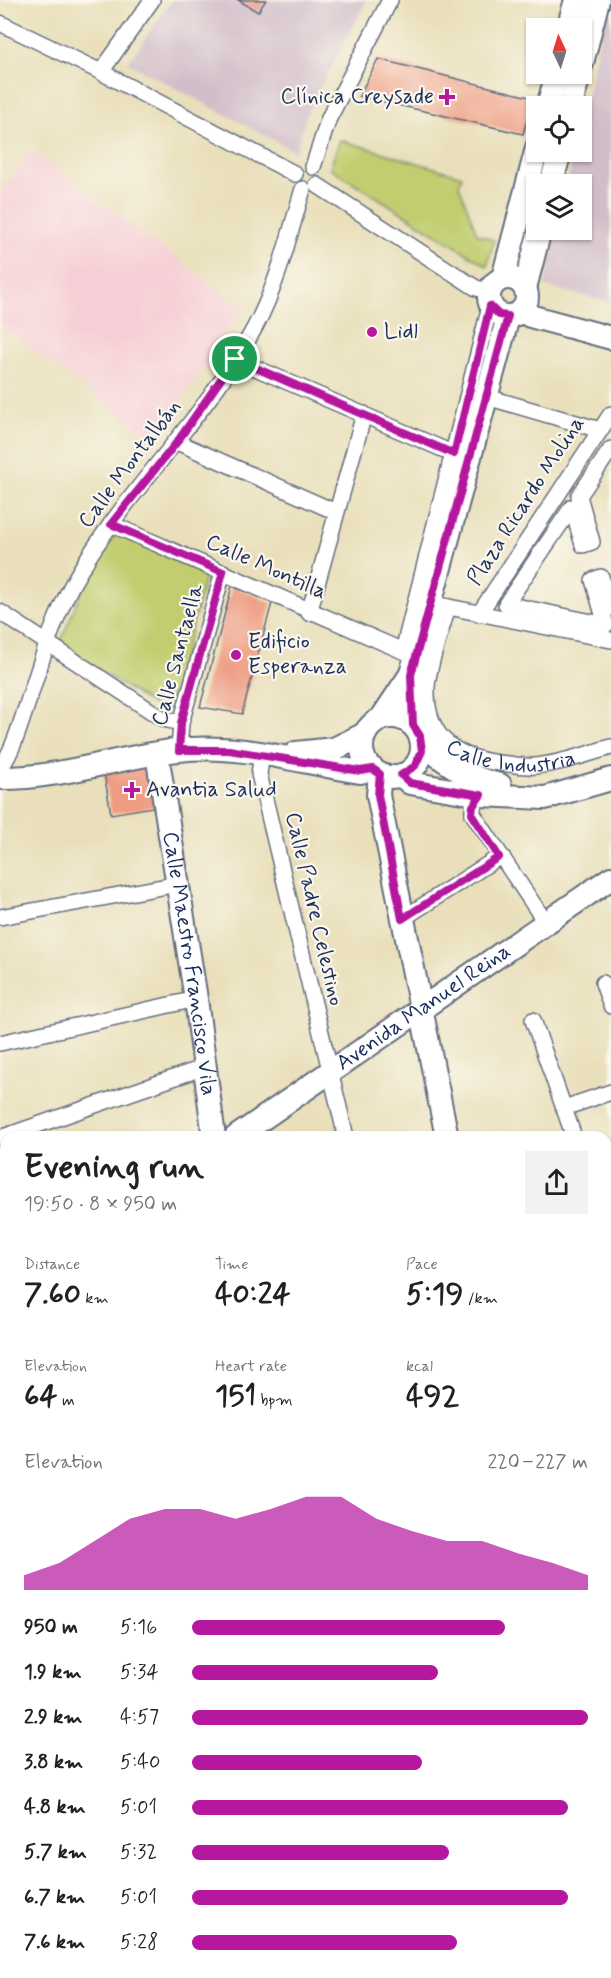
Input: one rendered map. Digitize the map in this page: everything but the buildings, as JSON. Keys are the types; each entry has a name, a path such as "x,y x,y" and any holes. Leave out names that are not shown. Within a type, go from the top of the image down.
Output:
{"street":[{"path":"101,72 152,0"},
{"path":"313,167 329,118 390,0"},
{"path":"571,18 576,0"},
{"path":"592,24 598,0"},
{"path":"0,23 101,72 294,174 298,186 310,187 476,288 530,316 611,338"},
{"path":"385,773 363,749 439,605 487,397 502,301 534,162"},
{"path":"294,174 304,165 313,167 319,175 310,187"},
{"name":"Calle Montalbán","path":"0,775 13,747 48,642 73,584 111,524 177,442 235,359 261,314 310,187"},
{"path":"502,301 527,300 525,288 537,240"},
{"path":"385,773 415,766 422,751 417,734 410,660 454,454 502,301"},
{"path":"235,359 454,454"},
{"path":"487,397 600,430"},
{"path":"309,613 364,414"},
{"name":"Plaza Ricardo Molina","path":"479,614 611,414"},
{"path":"177,442 336,512"},
{"name":"Plaza Ricardo Molina","path":"611,448 579,496 592,542 583,544 572,507 506,604 606,625 593,580 601,577 611,608"},
{"name":"Calle Montilla","path":"111,524 223,572 410,660"},
{"name":"Calle Santaella","path":"168,752 181,723 223,572"},
{"name":"Plaza Ricardo Molina","path":"439,605 611,640"},
{"name":"Calle Industria","path":"439,605 427,684 428,712 438,734 452,749 472,758 492,763 534,767 611,747"},
{"path":"0,612 163,719 181,723"},
{"path":"373,727 398,718 417,734"},
{"name":"Calle Industria","path":"262,754 326,750 373,727"},
{"name":"Calle Industria","path":"417,734 450,767 480,781 514,788 582,787"},
{"name":"Calle Industria","path":"0,775 24,778 168,752 209,748 385,773 410,783 481,795 545,798 611,779"},
{"name":"Calle Maestro Francisco Vila","path":"168,752 178,884 213,1131"},
{"name":"Calle Padre Celestino","path":"262,754 259,774 344,1131"},
{"path":"385,773 378,795 446,1131"},
{"path":"481,795 473,806 472,814 499,857 546,923"},
{"path":"402,919 499,857"},
{"name":"Avenida Manuel Reina","path":"245,1131 611,878"},
{"path":"0,917 178,884"},
{"path":"603,983 611,1006"},
{"path":"0,1043 196,999"},
{"path":"533,1020 572,1131"},
{"path":"20,1131 205,1067"},
{"path":"564,1108 611,1092"}],"shaded area":[{"path":"172,0 367,0 306,115 296,152 128,63"},
{"path":"608,0 611,0 611,303 544,286 555,240 592,240 592,174 569,174 572,162 592,162 592,96 587,96 589,84 592,84 592,72"},
{"path":"30,150 242,307 156,440 0,325 0,195"}],"green space":[{"path":"340,140 462,176 459,185 477,234 494,240 487,266 330,168"},
{"path":"116,533 206,574 168,715 64,647 61,641 82,589"}],"place":[{"name":"Clínica Creysade","path":"447,97"},
{"name":"Lidl","path":"372,332"},
{"name":"Edificio Esperanza","path":"236,655"},
{"name":"Avantia Salud","path":"132,790"}],"route":[{"path":"490,306 499,315 508,316 411,675 413,725 420,736 422,751 415,766 409,772 401,775 410,783 481,795 473,806 472,814 499,857 402,919 378,795 380,774 373,769 360,771 229,750 209,748 179,750 181,723 223,572 111,524 177,442 235,359 454,454 490,306"}]}
